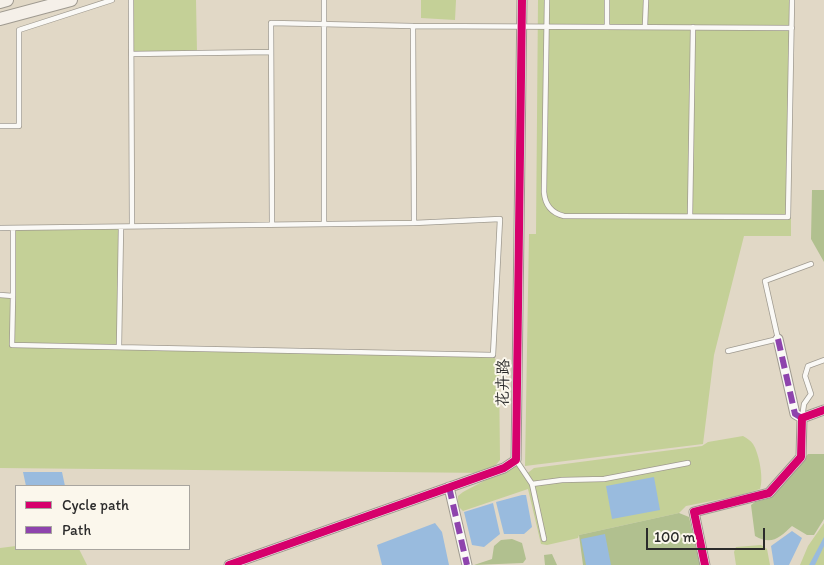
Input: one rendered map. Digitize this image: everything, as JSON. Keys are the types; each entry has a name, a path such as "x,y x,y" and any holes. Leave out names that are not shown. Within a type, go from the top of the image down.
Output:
{"main road":[{"path":"0,2 7,0"},
{"path":"0,19 71,0"}],"street":[{"name":"花卉路","path":"516,460 522,0"},
{"path":"778,339 795,414 802,418 824,410"},
{"path":"705,565 694,512 769,493 801,457 802,418"},
{"path":"229,565 504,468 516,460"},
{"path":"449,487 468,565"}],"lane":[{"path":"0,126 19,126 19,30 112,0"},
{"path":"131,0 132,226"},
{"path":"324,0 324,224"},
{"path":"547,0 544,192 548,207 557,214 564,216 788,216 792,0"},
{"path":"607,0 607,26"},
{"path":"645,26 646,0"},
{"path":"272,225 271,23 413,26 547,25 792,28"},
{"path":"413,26 414,223"},
{"path":"690,216 693,27"},
{"path":"131,54 271,52"},
{"path":"0,228 414,223 500,218 493,354 12,344 13,228"},
{"path":"119,347 120,227"},
{"path":"728,351 778,339 764,281 811,264"},
{"path":"0,295 13,296"},
{"path":"802,418 804,404 811,394 805,376 808,366 824,360"},
{"path":"516,460 532,484 544,539"},
{"path":"532,484 562,480 604,479 688,463"}],"green space":[{"path":"131,0 196,0 197,52 131,54"},
{"path":"421,0 456,0 455,20 421,18"},
{"path":"538,0 791,0 788,216 791,218 791,236 744,236 714,355 703,444 525,466 529,234 536,234"},
{"path":"812,190 824,190 824,262 811,239"},
{"path":"121,227 119,347 493,355 499,366 500,460 489,473 0,468 0,295 12,295 13,228"},
{"path":"743,436 752,443 757,453 761,473 760,489 737,496 686,506 679,513 579,535 578,538 547,545 541,544 528,489 463,511 458,506 458,496 463,492 514,465 520,467 525,475 534,468 702,446 708,442"},
{"path":"808,454 824,454 824,519 814,535 807,535 792,526 775,539 766,540 755,536 751,505 770,498"},
{"path":"679,513 689,517 700,565 583,565 579,535"},
{"path":"824,523 824,565 800,565 808,546"},
{"path":"512,539 522,543 526,559 523,563 474,565 492,559 494,546 501,540"},
{"path":"761,545 767,549 770,565 736,565 734,552 736,547"},
{"path":"15,546 15,550 80,550 87,565 0,565 0,548"},
{"path":"552,554 557,565 545,565 544,555"}],"water":[{"path":"23,472 62,472 65,485 26,485"},
{"path":"654,477 660,510 612,519 606,486"},
{"path":"526,495 532,527 524,534 504,534 496,502"},
{"path":"493,503 500,534 484,547 472,545 464,512"},
{"path":"435,523 442,532 449,565 382,565 377,545"},
{"path":"792,531 802,538 789,565 774,565 771,546"},
{"path":"605,534 611,565 586,565 581,539"},
{"path":"824,537 824,546 815,565 809,565"}],"marked path":[{"path":"778,339 795,414 802,418"},
{"path":"449,487 467,565"}],"cycle path":[{"path":"229,565 504,468 516,460 522,0"},
{"path":"705,565 694,512 769,493 801,457 802,418 824,410"}]}
